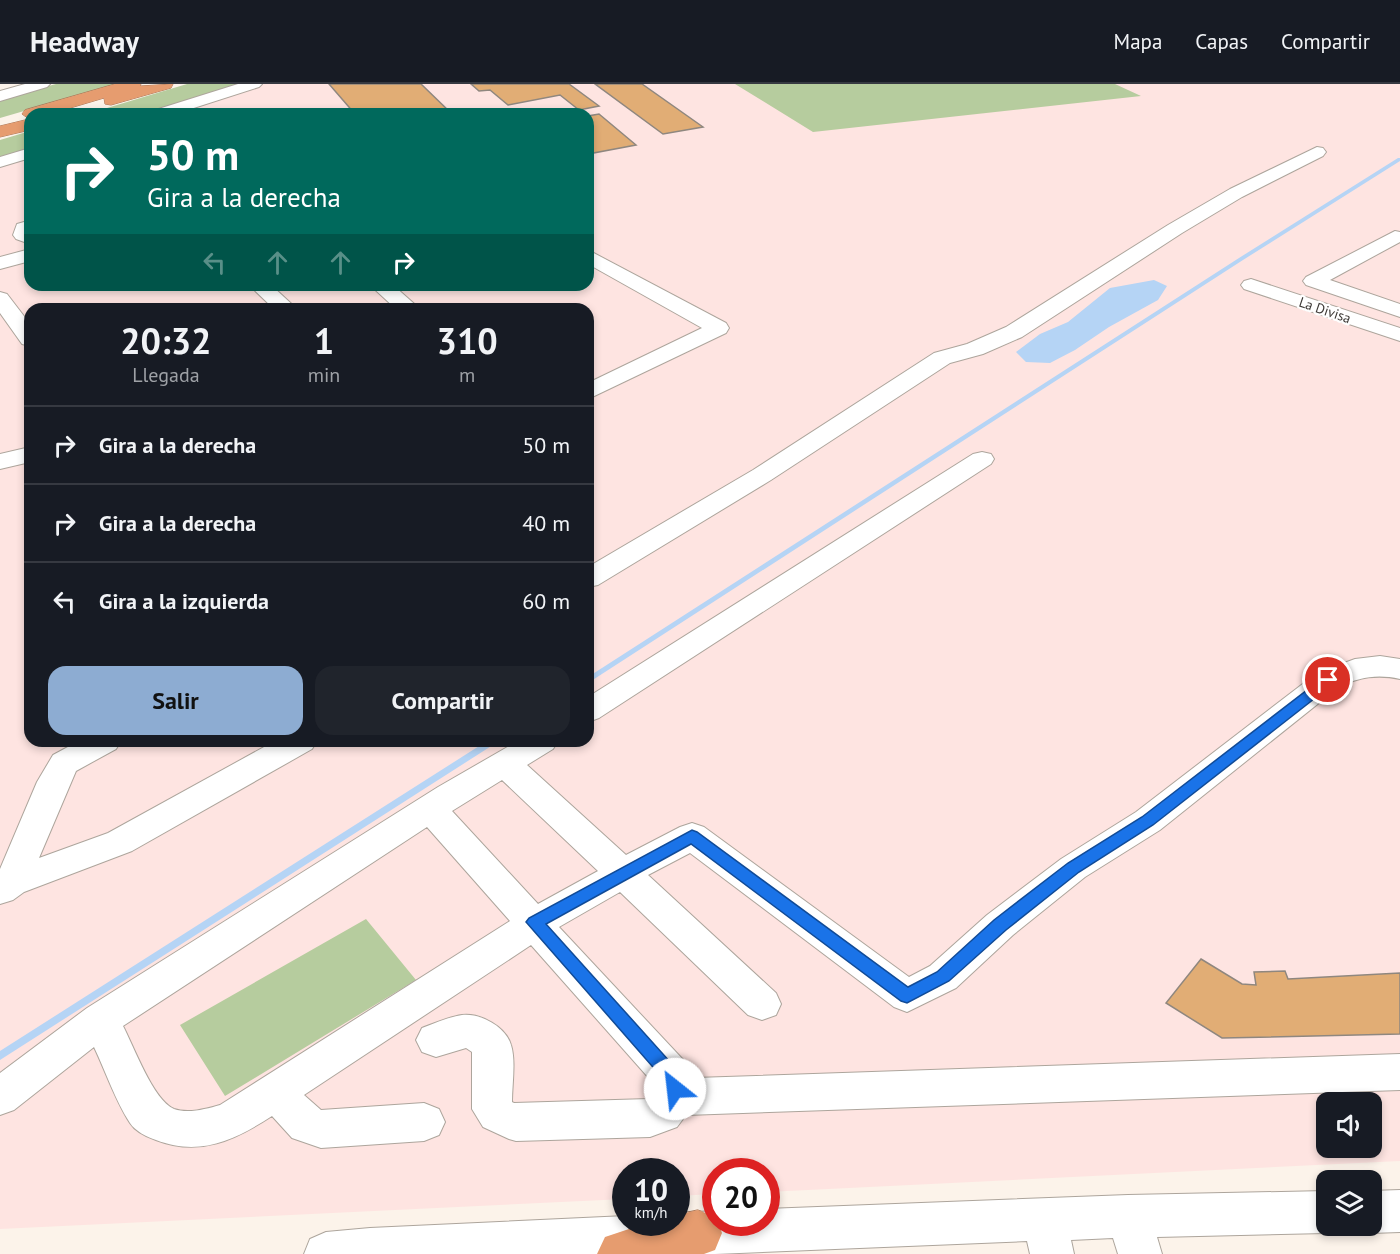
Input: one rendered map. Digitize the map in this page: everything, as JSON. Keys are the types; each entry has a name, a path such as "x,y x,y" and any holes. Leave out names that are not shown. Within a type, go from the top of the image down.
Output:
{"highway":[{"path":"51,108 133,84"},
{"path":"84,108 165,84"},
{"path":"0,123 24,116"},
{"path":"0,132 24,126"},
{"path":"622,1254 698,1233"}],"street":[{"path":"0,96 42,84"},
{"path":"177,108 254,84"},
{"path":"594,575 762,476 942,358 975,349 1014,332 1175,228 1236,193 1317,152"},
{"path":"0,162 24,155"},
{"path":"1395,237 1313,281 1400,311"},
{"path":"0,263 24,257"},
{"path":"594,259 718,328 594,389"},
{"name":"La Divisa","path":"1251,285 1400,335"},
{"path":"266,291 279,303"},
{"path":"387,291 402,303"},
{"path":"0,298 24,331"},
{"path":"0,462 24,456"},
{"path":"594,707 982,459"},
{"path":"101,1020 145,1111 155,1120 182,1131 207,1129 233,1119 534,922 692,836 907,996 943,976 1000,925 1073,868 1148,821 1328,680 1353,667 1385,665 1400,669"},
{"path":"6,886 53,782 64,763 94,747"},
{"path":"6,886 120,842 290,747"},
{"path":"0,1097 101,1020 533,747"},
{"path":"505,765 624,873 762,1004"},
{"path":"431,810 675,1079 676,1097 662,1114 650,1118 516,1122 506,1120 499,1117 492,1109 492,1046 481,1034 465,1031 436,1040"},
{"path":"676,1097 1400,1072"},
{"path":"278,1090 301,1122 309,1128 424,1122"},
{"path":"1382,1212 1400,1211"},
{"path":"326,1254 698,1233 1048,1237 1134,1235 1316,1213"}],"shaded area":[{"path":"263,84 1400,84 1400,1161 780,1191 780,1158 702,1158 702,1195 690,1195 690,1158 612,1158 612,1200 0,1229 0,166 24,159 24,291 594,291 594,108 186,108"}],"green space":[{"path":"56,84 117,84 34,108 24,108 24,111 0,118 0,99"},
{"path":"187,84 246,84 168,108 107,108"},
{"path":"735,84 1115,84 1141,96 813,132"},
{"path":"24,133 24,151 0,158 0,140"},
{"path":"366,919 416,980 225,1096 180,1025"}],"water":[{"path":"1154,280 1167,286 1158,300 1109,327 1075,350 1050,363 1026,362 1016,352 1040,334 1068,322 1110,288"}],"building":[{"path":"329,84 421,84 446,108 350,108"},
{"path":"471,84 569,84 599,106 576,108 560,95 508,105 490,90 479,91"},
{"path":"595,84 642,84 703,127 663,134"},
{"path":"599,114 636,145 594,153 594,115"},
{"path":"1201,959 1242,984 1256,985 1254,972 1285,971 1288,979 1400,973 1400,1034 1222,1038 1166,1003"}],"waterway":[{"path":"594,676 1400,159"},
{"path":"0,1056 484,747"}],"route":[{"path":"675,1089 675,1079 534,922 692,836 907,996 943,976 1000,925 1073,868 1148,821 1328,680"}]}
